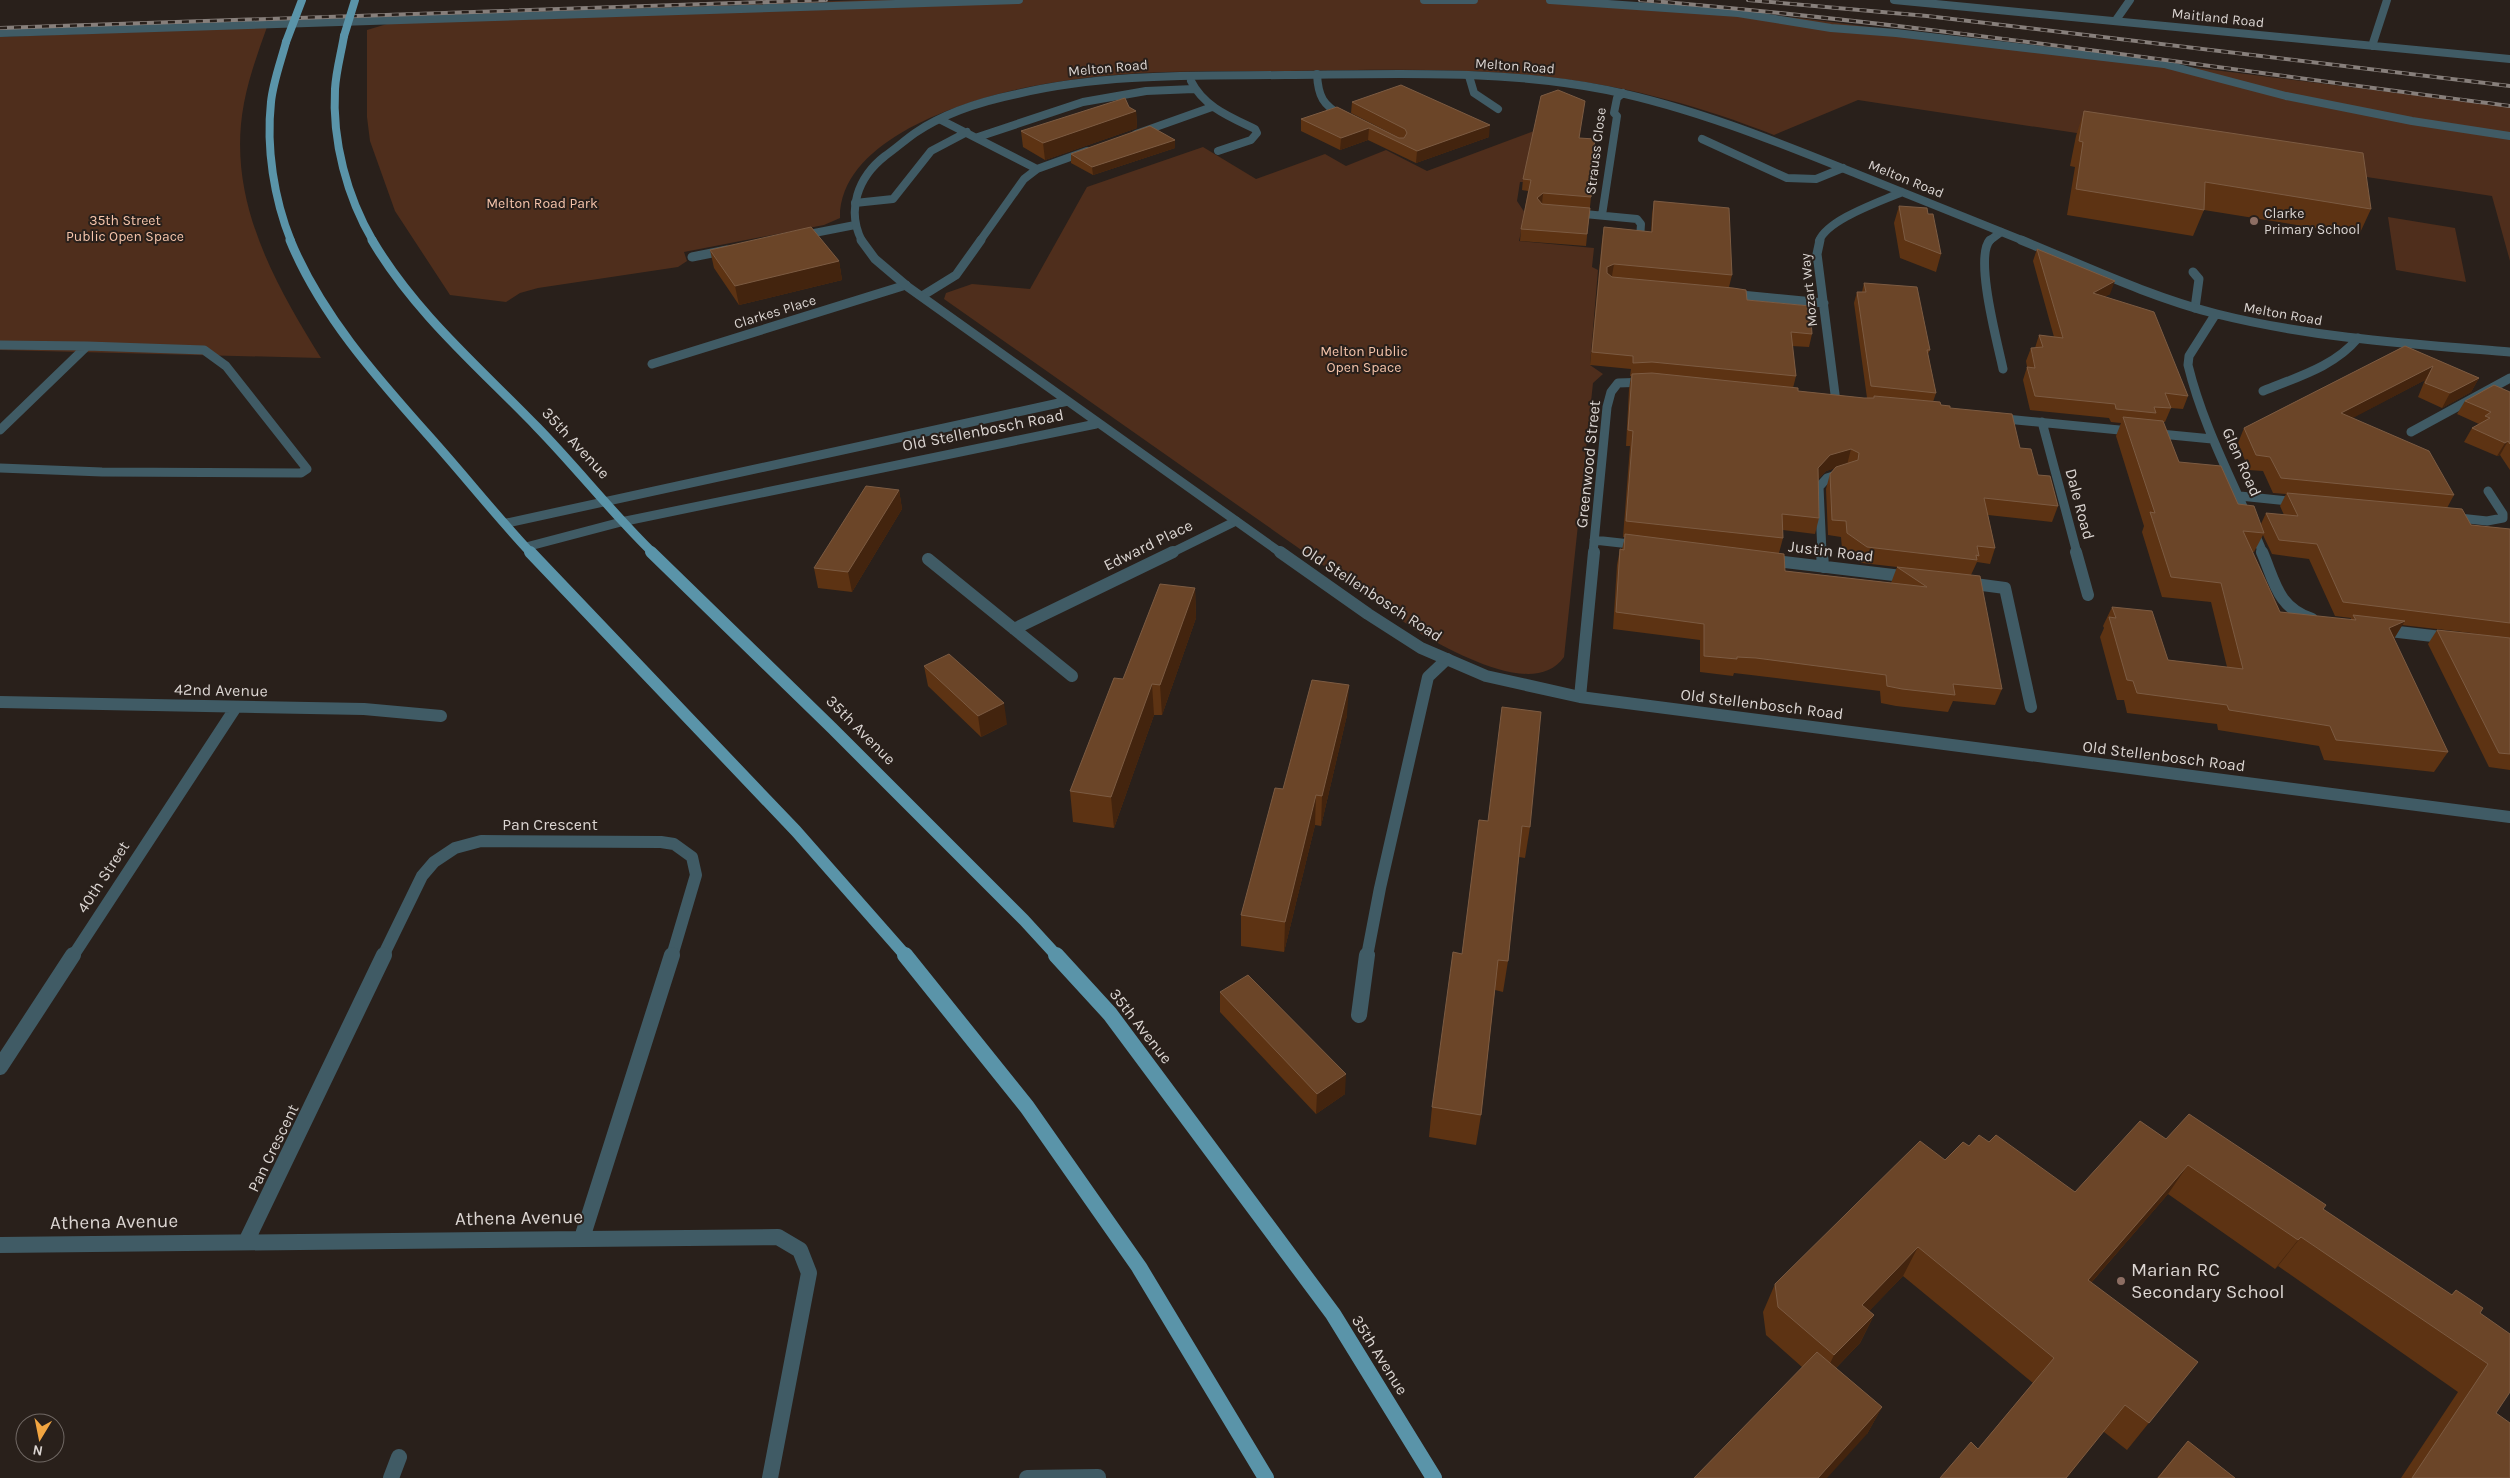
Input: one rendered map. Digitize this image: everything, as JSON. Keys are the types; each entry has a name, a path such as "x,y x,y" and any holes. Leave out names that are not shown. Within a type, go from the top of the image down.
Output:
{"main road":[{"path":"302,0 286,42 271,101 270,143 275,188 286,229 300,264 338,325 371,370 526,546 796,831 878,922 949,1008 1027,1108 1139,1267 1266,1478"},
{"name":"35th Avenue","path":"355,0 344,36 335,94 338,144 345,176 357,212 377,251 411,299 603,500 621,522 832,728 1010,907 1110,1014 1333,1314 1434,1478"}],"street":[{"path":"0,33 1019,0"},
{"path":"1424,0 1474,0"},
{"path":"1550,0 1738,13 1831,28 1896,33 2164,64 2286,96 2412,121 2510,136"},
{"name":"Maitland Road","path":"1894,0 2510,59"},
{"path":"2116,20 2130,0"},
{"path":"2372,46 2387,0"},
{"path":"1317,74 1318,98 1332,111 1350,120"},
{"name":"Melton Road","path":"1096,424 1068,401 906,286 877,261 867,249 855,225 855,203 864,178 884,156 910,136 941,120 990,102 1047,88 1107,81 1190,76 1317,74 1469,76 1548,81 1623,93 1725,122 2215,315 2291,331 2510,352"},
{"path":"1190,76 1194,89 1212,107 1255,129 1257,133 1251,140 1218,150"},
{"path":"1469,76 1470,90 1478,98 1498,109"},
{"path":"978,137 1083,102 1146,91 1194,89"},
{"name":"Strauss Close","path":"1602,215 1616,116 1614,113 1617,98 1623,93"},
{"path":"1132,136 1212,107"},
{"path":"941,120 978,137 1037,169"},
{"path":"855,203 893,199 932,151 967,132"},
{"path":"1702,139 1787,178 1815,181 1843,168"},
{"path":"922,296 956,275 1024,179 1037,169 1097,148"},
{"name":"Mozart Way","path":"1836,402 1817,254 1819,242 1824,232 1902,192"},
{"name":"Strauss Close","path":"1567,212 1637,220 1641,222 1640,239"},
{"path":"788,238 855,225"},
{"path":"2001,232 1988,242 1984,248 1984,262 1992,321 2003,369"},
{"path":"692,256 740,247"},
{"path":"2193,272 2198,279 2195,308"},
{"name":"Clarkes Place","path":"652,364 906,286"},
{"path":"1717,293 1824,303"},
{"name":"Glen Road","path":"2215,315 2197,341 2188,365 2212,439 2240,496 2282,600 2297,614 2324,622"},
{"path":"2263,391 2340,357 2351,349 2358,338"},
{"path":"0,345 204,350 226,366 307,469 302,473 282,473 102,472 0,468"},
{"path":"0,430 88,346"},
{"path":"2411,432 2510,378"},
{"name":"Greenwood Street","path":"1580,697 1607,407 1611,392 1618,384 1659,383"},
{"name":"Old Stellenbosch Road","path":"507,523 603,500 950,429 1068,401"},
{"path":"1989,417 2212,439"},
{"name":"Dale Road","path":"2042,422 2088,595"},
{"name":"Old Stellenbosch Road","path":"526,546 621,522 1096,424 1132,447 1368,614 1421,648 1486,676 1580,697 2510,817"},
{"path":"1823,566 1819,487 1829,475 1848,471"},
{"path":"2438,516 2497,521 2503,518 2503,514 2488,491"},
{"path":"2240,496 2309,503"},
{"name":"Edward Place","path":"1014,629 1236,521"},
{"path":"1594,540 1652,547"},
{"name":"Justin Road","path":"1756,559 1919,578"},
{"path":"928,560 1072,676"},
{"path":"1957,582 2005,588 2031,707"},
{"path":"2369,629 2463,640"},
{"path":"1359,1015 1363,979 1373,925 1428,677 1447,659"},
{"name":"42nd Avenue","path":"0,702 364,709 441,716"},
{"name":"40th Street","path":"0,1067 236,707"},
{"name":"Pan Crescent","path":"246,1242 422,876 437,858 464,844 481,841 661,842 674,844 692,857 696,875 644,1050 582,1238"},
{"name":"Athena Avenue","path":"0,1245 778,1237 792,1242 807,1261 808,1286 770,1478"},
{"path":"391,1478 399,1457"},
{"path":"1027,1478 1098,1477"}],"green space":[{"name":"Melton Road Park","path":"865,0 1581,0 1799,18 2510,107 2510,261 2492,196 1858,100 1774,135 1694,107 1612,87 1523,74 1456,71 1197,71 1135,73 1074,79 1017,90 951,109 917,124 887,142 862,164 846,189 840,218 824,225 684,252 687,261 678,267 538,288 520,293 506,302 450,295 395,211 370,141 367,117 367,30 387,24 391,17"},
{"name":"35th Street Public Open Space","path":"267,27 251,74 244,103 240,138 242,172 248,205 258,237 271,268 286,299 321,358 0,350 0,37"},
{"name":"Melton Public Open Space","path":"1534,131 1524,182 1520,182 1517,201 1525,213 1519,241 1594,248 1592,267 1598,270 1590,365 1603,374 1593,383 1564,657 1551,669 1534,674 1515,673 1494,668 1421,634 944,299 946,293 972,284 1030,289 1087,187 1203,147 1256,179 1325,154 1346,166 1386,150 1427,171"},
{"path":"2388,217 2455,228 2466,282 2396,270"}],"building":[{"path":"1401,85 1490,125 1417,151 1369,128 1341,138 1301,119 1337,107 1399,138 1404,138 1407,133 1405,129 1352,102"},
{"path":"1558,90 1585,101 1579,138 1595,139 1591,165 1595,164 1591,197 1543,193 1537,198 1542,204 1590,208 1587,234 1521,229 1531,180 1523,179 1541,96"},
{"path":"1125,98 1129,107 1136,111 1043,143 1021,131"},
{"path":"2084,111 2363,153 2371,209 2205,182 2204,210 2076,189 2083,142 2079,141"},
{"path":"1150,126 1175,140 1092,167 1071,154"},
{"path":"1654,201 1729,208 1732,275 1614,264 1607,267 1607,273 1612,277 1746,290 1747,300 1810,306 1812,334 1791,332 1796,376 1652,362 1633,363 1633,356 1592,352 1604,227 1652,232"},
{"path":"1899,206 1927,208 1928,214 1933,214 1941,254 1905,240"},
{"path":"811,227 839,261 735,286 710,250"},
{"path":"2037,249 2115,281 2093,293 2154,312 2188,396 2165,393 2171,408 2154,407 2156,413 2116,409 2115,404 2035,396 2027,367 2035,368 2031,348 2043,347 2039,335 2063,338"},
{"path":"1864,283 1917,287 1930,350 1927,350 1936,393 1871,386 1857,292 1866,292"},
{"path":"2405,346 2479,378 2450,393 2425,383 2433,366 2341,413 2429,451 2454,495 2281,478 2270,457 2256,455 2244,428"},
{"path":"1652,373 1798,388 1798,391 1864,398 1874,398 1874,396 1940,402 1941,405 1950,406 1950,408 2012,414 2020,448 2031,449 2038,475 2050,476 2058,506 1984,498 1995,548 1977,546 1979,556 1976,555 1977,560 1867,547 1847,533 1846,521 1832,520 1830,474 1836,467 1858,460 1859,453 1851,449 1830,455 1818,468 1819,518 1782,514 1783,538 1626,521 1633,431 1628,430 1632,374"},
{"path":"2494,385 2510,392 2510,444 2508,441 2505,443 2472,428 2490,418 2485,416 2491,412 2465,401"},
{"path":"2123,417 2163,421 2179,462 2221,466 2238,504 2254,506 2264,533 2243,531 2280,612 2356,620 2353,615 2405,621 2389,628 2448,752 2336,740 2330,726 2229,710 2227,705 2137,693 2133,681 2127,680 2109,617 2116,618 2112,607 2152,611 2168,660 2243,669 2221,583 2171,577 2150,512 2155,513"},
{"path":"866,486 899,490 848,572 814,568"},
{"path":"2287,493 2462,509 2471,525 2510,529 2510,623 2343,602 2317,544 2279,540 2266,513 2298,516"},
{"path":"1625,534 1784,554 1785,571 1927,587 1897,567 1980,576 2002,689 1953,684 1955,695 1887,686 1886,675 1756,658 1737,657 1737,659 1704,656 1704,624 1616,612 1620,549 1624,550"},
{"path":"1160,584 1195,588 1160,685 1152,684 1111,797 1070,791 1114,678 1123,679"},
{"path":"2437,630 2510,638 2510,754 2499,753"},
{"path":"949,654 1004,703 978,716 924,666"},
{"path":"1312,680 1349,685 1322,796 1316,795 1285,922 1241,915 1275,788 1283,789"},
{"path":"1502,707 1541,712 1530,827 1522,826 1508,961 1498,960 1481,1115 1432,1107 1453,952 1462,954 1479,820 1488,821"},
{"path":"1248,975 1346,1074 1317,1094 1220,992"},
{"path":"2189,1114 2326,1205 2323,1209 2452,1295 2456,1290 2483,1308 2480,1313 2510,1334 2510,1392 2496,1413 2510,1423 2510,1478 2412,1478 2488,1364 2301,1237 2298,1240 2188,1165 2088,1280 2198,1362 2149,1423 2125,1405 2066,1478 1940,1478 1971,1442 1978,1449 2054,1358 1918,1247 1862,1305 1874,1315 1834,1355 1778,1307 1775,1284 1920,1141 1945,1160 1963,1142 1969,1146 1979,1135 1989,1142 1996,1135 2075,1192 2140,1121 2166,1139"},
{"path":"1817,1352 1882,1407 1818,1478 1694,1478"},
{"path":"2188,1441 2235,1478 2158,1478"}],"railway":[{"path":"0,28 826,0"},
{"path":"1640,0 1858,21 1967,34 2510,106"},
{"path":"1748,0 1927,16 2510,86"}],"place":[{"name":"Clarke Primary School","path":"2254,221"},
{"name":"Marian RC Secondary School","path":"2121,1281"}]}
